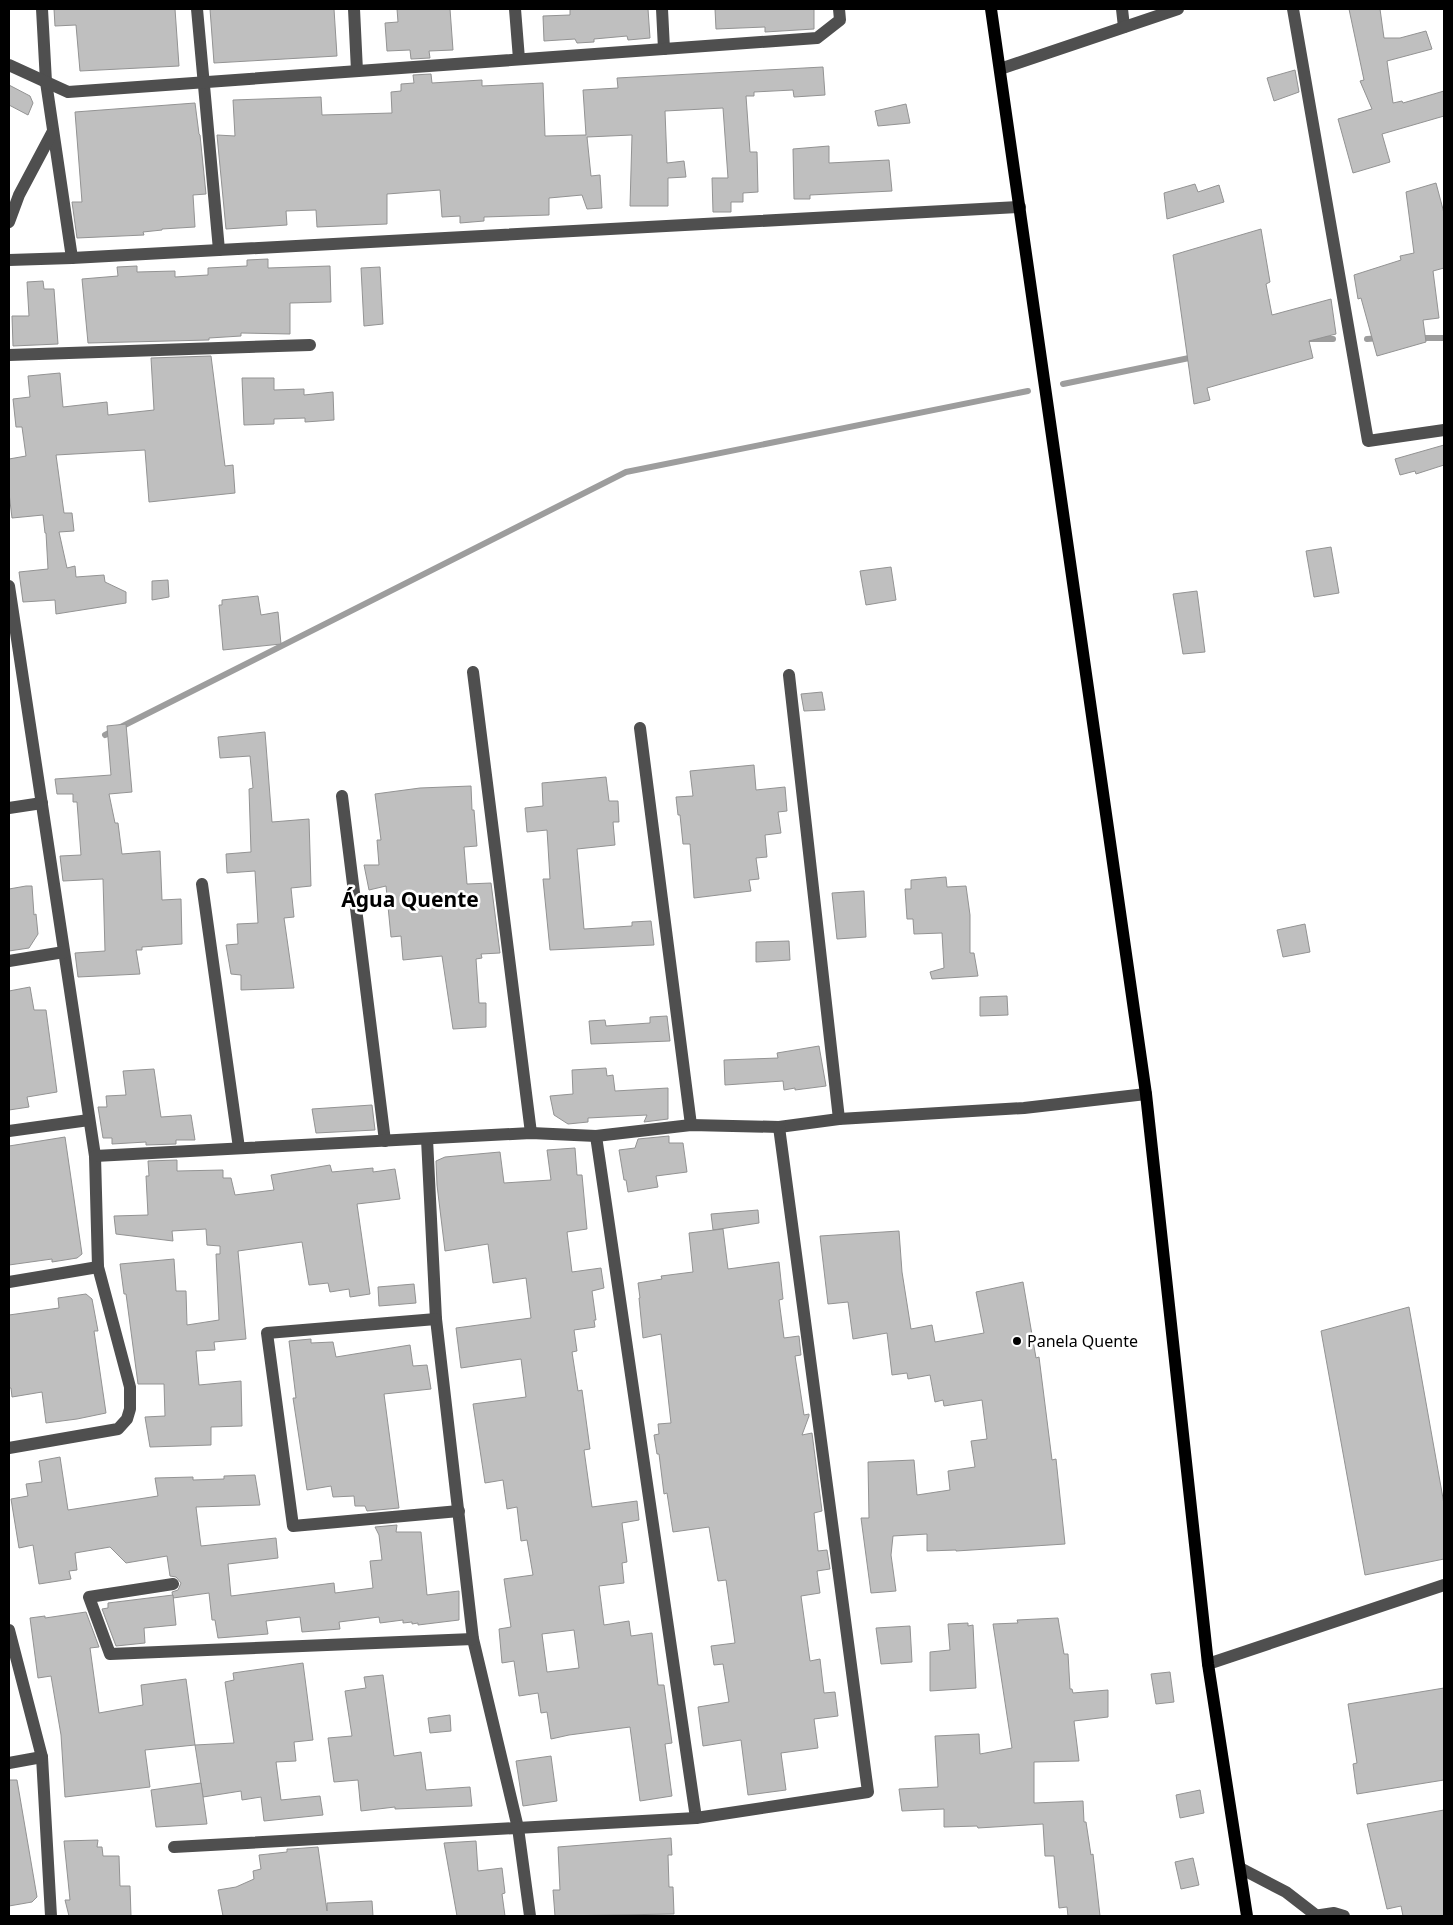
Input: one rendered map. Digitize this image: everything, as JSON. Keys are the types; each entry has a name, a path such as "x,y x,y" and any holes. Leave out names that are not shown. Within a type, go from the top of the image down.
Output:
{"main road":[{"path":"992,9 1146,1094 1208,1664 1247,1916"}],"street":[{"path":"42,9 46,82 72,258"},
{"path":"197,9 218,250"},
{"path":"354,9 357,71"},
{"path":"515,9 519,59"},
{"path":"662,9 664,49"},
{"path":"9,65 68,92 817,38 840,20 839,9"},
{"path":"1122,9 1124,27"},
{"path":"1000,69 1178,9"},
{"path":"1293,9 1368,442 1444,430"},
{"path":"9,222 19,195 53,132"},
{"path":"9,260 1020,207"},
{"path":"9,355 310,344"},
{"path":"9,586 14,650 42,803 95,1156 98,1267 130,1387 130,1410 127,1419 118,1430 9,1448"},
{"path":"473,672 531,1133"},
{"path":"789,675 839,1119"},
{"path":"640,728 691,1125"},
{"path":"342,796 385,1141"},
{"path":"9,808 42,803"},
{"path":"202,884 240,1148"},
{"path":"9,961 64,952"},
{"path":"95,1156 531,1133 596,1136 691,1125 780,1127 839,1119 1024,1108 1146,1094"},
{"path":"9,1131 90,1120"},
{"path":"174,1847 696,1818 868,1792 780,1127"},
{"path":"596,1136 696,1818"},
{"path":"427,1139 436,1319 473,1639 518,1828 530,1916"},
{"path":"9,1282 98,1267"},
{"path":"436,1319 267,1333 293,1526 459,1511"},
{"path":"173,1584 89,1597 110,1654 473,1639"},
{"path":"1208,1664 1444,1587"},
{"path":"9,1630 42,1757 49,1916"},
{"path":"9,1763 42,1757"},
{"path":"1240,1868 1286,1892 1317,1916"},
{"path":"1314,1916 1334,1914 1344,1916"}],"building":[{"path":"54,9 175,9 179,66 80,71 76,25 55,26"},
{"path":"210,9 334,9 337,56 214,63"},
{"path":"397,9 450,9 453,50 429,51 430,58 411,59 410,50 387,51 385,23 398,22"},
{"path":"570,9 648,9 650,38 628,40 627,36 594,39 594,42 577,43 575,39 544,41 543,16 570,15"},
{"path":"715,9 814,9 814,29 765,32 765,27 716,29"},
{"path":"1349,9 1380,9 1384,38 1400,38 1426,31 1432,49 1387,61 1393,103 1402,101 1403,103 1444,91 1444,116 1382,134 1390,162 1353,173 1338,119 1372,109 1360,81 1364,80"},
{"path":"823,67 825,95 794,97 793,90 754,92 754,96 746,96 750,152 757,152 758,192 743,193 743,202 731,202 731,212 713,212 712,178 728,178 723,108 665,111 667,163 684,161 686,177 668,178 668,206 630,206 632,135 587,137 591,176 600,175 602,208 587,209 582,195 549,198 549,215 484,217 484,221 460,223 460,216 442,217 440,190 387,194 387,224 317,227 316,210 286,211 287,225 226,229 217,135 235,136 233,100 321,97 322,115 392,113 391,92 401,91 401,84 414,83 413,75 431,74 432,83 482,80 482,86 543,83 545,136 586,135 583,90 618,88 617,78"},
{"path":"1295,70 1299,92 1274,101 1267,78"},
{"path":"9,85 30,96 33,103 28,115 9,105"},
{"path":"195,103 206,194 193,195 195,227 143,232 144,235 77,238 72,202 82,202 75,112"},
{"path":"906,104 910,123 878,126 875,111"},
{"path":"829,146 829,163 889,160 892,191 810,195 810,199 794,199 793,149"},
{"path":"1436,183 1444,213 1444,268 1433,271 1439,318 1423,320 1426,342 1377,356 1361,298 1358,299 1354,275 1401,260 1400,256 1414,253 1406,192"},
{"path":"1195,184 1198,192 1219,185 1224,202 1167,219 1164,193"},
{"path":"1261,229 1270,282 1266,284 1272,315 1331,299 1336,334 1309,341 1313,358 1207,388 1210,400 1194,404 1173,255"},
{"path":"268,259 268,268 330,266 331,302 290,303 290,334 241,333 241,336 209,338 209,340 88,343 82,279 118,276 117,267 137,266 137,272 175,271 175,277 208,275 208,268 247,266 247,260"},
{"path":"380,267 383,324 364,326 361,268"},
{"path":"43,281 44,289 54,289 58,344 13,346 12,316 29,316 27,282"},
{"path":"211,356 225,466 233,465 235,493 149,502 145,450 56,455 64,513 72,513 74,531 59,532 67,568 75,566 76,577 104,575 105,582 126,592 126,603 56,614 55,600 23,602 19,572 48,569 43,515 12,518 9,493 9,459 26,456 22,427 16,427 13,399 30,397 28,376 60,373 63,407 107,402 108,415 154,410 151,358"},
{"path":"242,378 274,378 274,390 304,389 304,395 333,392 334,420 305,422 305,418 274,419 274,424 244,425"},
{"path":"1444,445 1444,465 1416,474 1415,471 1400,475 1395,459"},
{"path":"1331,547 1339,593 1314,597 1306,551"},
{"path":"891,567 896,600 866,605 860,571"},
{"path":"168,580 169,597 152,600 152,581"},
{"path":"1197,591 1205,652 1183,654 1173,594"},
{"path":"258,596 261,615 278,612 281,644 223,650 219,605 222,605 222,600"},
{"path":"822,692 825,710 804,711 801,694"},
{"path":"126,724 132,792 109,794 115,823 118,823 122,854 160,851 162,900 181,899 182,944 142,947 142,950 136,950 140,974 78,977 75,953 105,951 103,879 63,881 60,856 81,855 77,802 73,802 73,794 57,794 55,779 111,775 107,726"},
{"path":"265,732 272,822 309,819 311,886 291,888 294,917 284,918 294,988 241,990 241,975 231,974 226,945 238,944 237,924 258,923 255,871 227,873 226,854 251,852 249,789 253,788 250,756 220,758 218,737"},
{"path":"754,765 756,790 785,787 787,811 778,812 781,833 765,835 767,857 756,858 759,879 749,880 751,891 694,898 690,844 683,844 676,797 693,796 690,771"},
{"path":"606,777 609,801 618,801 619,822 613,822 615,845 577,849 584,929 632,926 632,922 651,921 654,945 550,950 543,879 550,879 547,830 527,832 525,808 543,806 542,783"},
{"path":"471,786 477,846 464,847 467,884 491,883 500,953 481,954 482,958 476,959 479,1003 486,1003 486,1027 453,1029 442,956 403,960 401,936 391,937 386,886 369,890 364,865 379,865 377,840 381,840 375,794 420,788"},
{"path":"946,877 947,887 966,886 970,915 970,953 974,953 978,976 932,979 930,972 944,968 942,933 914,934 913,919 907,919 905,889 911,889 911,880"},
{"path":"32,886 34,915 36,914 38,934 29,948 9,951 9,889"},
{"path":"864,891 866,937 837,939 832,893"},
{"path":"1305,924 1310,952 1283,957 1277,930"},
{"path":"789,941 790,960 756,962 756,942"},
{"path":"30,987 34,1010 46,1010 57,1092 27,1097 29,1107 9,1110 9,991"},
{"path":"1007,996 1008,1015 980,1016 980,997"},
{"path":"667,1016 670,1041 591,1044 589,1021 605,1020 606,1026 650,1023 650,1017"},
{"path":"819,1046 826,1086 784,1090 783,1081 725,1085 724,1060 778,1058 777,1053"},
{"path":"606,1068 607,1076 613,1075 615,1091 668,1088 668,1119 644,1122 647,1115 588,1118 588,1122 568,1124 554,1115 550,1096 573,1094 572,1070"},
{"path":"154,1069 161,1117 191,1115 195,1140 176,1140 176,1144 146,1145 146,1142 112,1144 112,1138 103,1138 98,1107 107,1107 106,1096 126,1095 123,1071"},
{"path":"372,1105 375,1130 316,1133 312,1109"},
{"path":"669,1136 669,1143 683,1143 687,1172 656,1176 658,1187 628,1192 619,1150 635,1148 638,1139"},
{"path":"65,1137 82,1254 77,1258 52,1262 52,1259 9,1265 9,1146"},
{"path":"575,1148 577,1175 582,1175 587,1229 567,1232 572,1272 601,1268 604,1288 592,1291 596,1320 594,1320 595,1327 574,1330 577,1351 572,1352 578,1391 582,1390 590,1449 584,1450 592,1507 637,1501 639,1520 622,1523 627,1562 622,1563 624,1583 599,1586 604,1625 629,1621 631,1636 652,1633 658,1685 664,1685 672,1743 665,1744 672,1796 640,1801 630,1727 551,1739 547,1712 541,1713 538,1693 519,1696 514,1661 502,1663 499,1629 511,1627 504,1579 533,1575 527,1540 521,1541 517,1507 507,1509 503,1480 485,1483 473,1404 526,1397 521,1359 461,1368 456,1328 531,1318 526,1278 493,1283 488,1244 445,1251 436,1161 445,1157 500,1152 504,1183 551,1180 547,1150","holes":["574,1630 579,1668 547,1672 542,1634"]},
{"path":"177,1160 177,1171 223,1170 223,1178 231,1178 235,1195 274,1190 271,1175 330,1165 332,1172 373,1168 373,1172 395,1169 400,1199 357,1204 370,1294 350,1297 349,1289 330,1292 328,1283 309,1285 302,1242 238,1251 246,1339 214,1342 215,1350 196,1351 199,1385 241,1381 242,1426 211,1427 211,1445 150,1447 145,1417 165,1416 164,1384 138,1384 120,1264 174,1259 176,1291 186,1291 187,1325 219,1320 216,1254 220,1254 220,1246 207,1245 206,1229 172,1231 173,1241 116,1234 114,1216 148,1215 146,1176 149,1176 148,1161"},
{"path":"758,1210 759,1223 713,1230 711,1214"},
{"path":"723,1229 728,1269 779,1262 783,1299 779,1300 784,1338 799,1336 801,1355 795,1356 804,1415 809,1414 802,1435 812,1433 822,1511 814,1513 818,1551 827,1550 830,1569 817,1571 820,1593 801,1596 810,1661 820,1659 824,1693 835,1692 838,1716 814,1719 818,1748 781,1753 786,1790 748,1795 741,1740 703,1746 698,1707 729,1702 723,1664 714,1665 711,1646 735,1643 726,1580 718,1581 709,1527 673,1532 667,1493 664,1494 659,1454 657,1454 654,1435 659,1434 658,1424 671,1423 661,1334 643,1338 638,1283 662,1279 661,1276 693,1272 689,1233"},
{"path":"899,1231 902,1272 911,1329 932,1325 935,1342 984,1333 976,1292 1023,1282 1036,1358 1039,1357 1052,1460 1056,1459 1065,1544 927,1551 927,1534 893,1536 891,1555 896,1591 871,1593 861,1518 869,1518 868,1462 914,1460 917,1495 950,1490 948,1471 975,1467 971,1441 987,1439 982,1400 944,1406 943,1400 935,1402 930,1375 908,1379 907,1373 892,1375 887,1333 853,1339 848,1302 828,1304 820,1236"},
{"path":"414,1284 416,1303 379,1306 378,1287"},
{"path":"86,1294 92,1299 98,1331 94,1331 106,1413 46,1423 42,1392 12,1397 11,1388 9,1388 9,1315 59,1308 58,1298"},
{"path":"1409,1307 1444,1504 1444,1559 1365,1575 1321,1331"},
{"path":"311,1339 311,1343 333,1342 336,1357 410,1345 413,1366 427,1365 431,1389 384,1394 399,1508 367,1511 365,1506 355,1506 354,1496 333,1497 331,1486 307,1490 293,1398 296,1398 289,1341"},
{"path":"60,1457 68,1510 158,1496 155,1478 193,1477 193,1480 255,1475 260,1505 196,1507 201,1546 276,1538 278,1558 228,1564 231,1596 334,1583 335,1593 373,1588 370,1561 382,1560 379,1535 375,1527 397,1525 396,1532 421,1532 427,1595 459,1591 459,1620 418,1625 418,1623 412,1624 412,1622 403,1623 403,1620 380,1623 379,1617 339,1622 340,1629 302,1632 300,1617 266,1621 268,1634 218,1638 215,1620 212,1620 209,1593 173,1598 172,1592 178,1590 181,1583 176,1577 170,1576 167,1556 126,1563 110,1547 75,1553 77,1570 69,1571 71,1579 39,1584 33,1545 19,1548 11,1499 28,1496 26,1484 42,1482 39,1461"},
{"path":"173,1595 176,1625 144,1628 145,1643 116,1646 102,1609 108,1608 108,1603"},
{"path":"86,1612 99,1647 90,1648 99,1713 143,1705 141,1685 186,1679 195,1745 145,1750 150,1787 65,1797 61,1735 51,1676 38,1678 30,1618 45,1616 45,1618"},
{"path":"1058,1618 1064,1654 1068,1654 1070,1689 1072,1689 1073,1693 1108,1690 1108,1717 1074,1721 1079,1761 1034,1762 1034,1803 1083,1801 1084,1822 1086,1822 1091,1855 1093,1854 1100,1916 1068,1916 1067,1907 1059,1908 1054,1856 1045,1856 1043,1824 978,1828 977,1826 944,1827 944,1809 902,1811 899,1789 938,1787 935,1736 979,1734 980,1754 1012,1748 993,1624 1018,1623 1017,1620"},
{"path":"968,1623 968,1626 973,1625 976,1688 930,1691 930,1652 950,1650 948,1624"},
{"path":"910,1626 912,1662 881,1664 876,1628"},
{"path":"303,1663 313,1740 294,1742 296,1761 276,1762 281,1800 320,1796 323,1815 264,1821 261,1797 242,1800 241,1791 203,1797 195,1745 234,1743 225,1682 234,1680 233,1673"},
{"path":"1170,1672 1174,1702 1156,1704 1151,1674"},
{"path":"383,1675 394,1756 421,1752 426,1790 470,1787 472,1806 395,1809 395,1807 361,1811 358,1780 334,1782 328,1738 352,1736 345,1691 366,1688 364,1677"},
{"path":"1444,1688 1444,1780 1357,1794 1353,1764 1357,1763 1348,1704"},
{"path":"450,1715 451,1731 430,1733 428,1718"},
{"path":"551,1756 557,1801 523,1806 516,1761"},
{"path":"9,1780 17,1780 37,1897 32,1902 9,1906"},
{"path":"201,1783 207,1824 156,1827 151,1790"},
{"path":"1200,1790 1204,1813 1180,1818 1176,1795"},
{"path":"1444,1810 1444,1916 1403,1916 1401,1906 1387,1909 1367,1824"},
{"path":"671,1838 672,1855 668,1855 669,1887 673,1887 674,1914 555,1916 553,1890 560,1890 558,1847"},
{"path":"98,1840 97,1847 102,1847 103,1856 119,1856 120,1886 130,1886 131,1916 69,1916 65,1900 70,1900 64,1841"},
{"path":"476,1841 478,1871 502,1868 505,1893 502,1894 505,1916 457,1916 444,1843"},
{"path":"318,1847 327,1911 327,1903 372,1901 373,1916 223,1916 218,1890 236,1887 254,1879 253,1871 261,1869 259,1855 287,1852 287,1849"},
{"path":"1193,1858 1199,1885 1181,1889 1175,1862"}],"waterway":[{"path":"1367,339 1381,338"},
{"path":"1418,338 1444,338"},
{"path":"1310,339 1333,339"},
{"path":"1063,384 1194,357"},
{"path":"105,735 626,472 1028,391"}],"place":[{"name":"Panela Quente","path":"1017,1341"}],"district":[{"name":"Água Quente","path":"410,900"}]}
